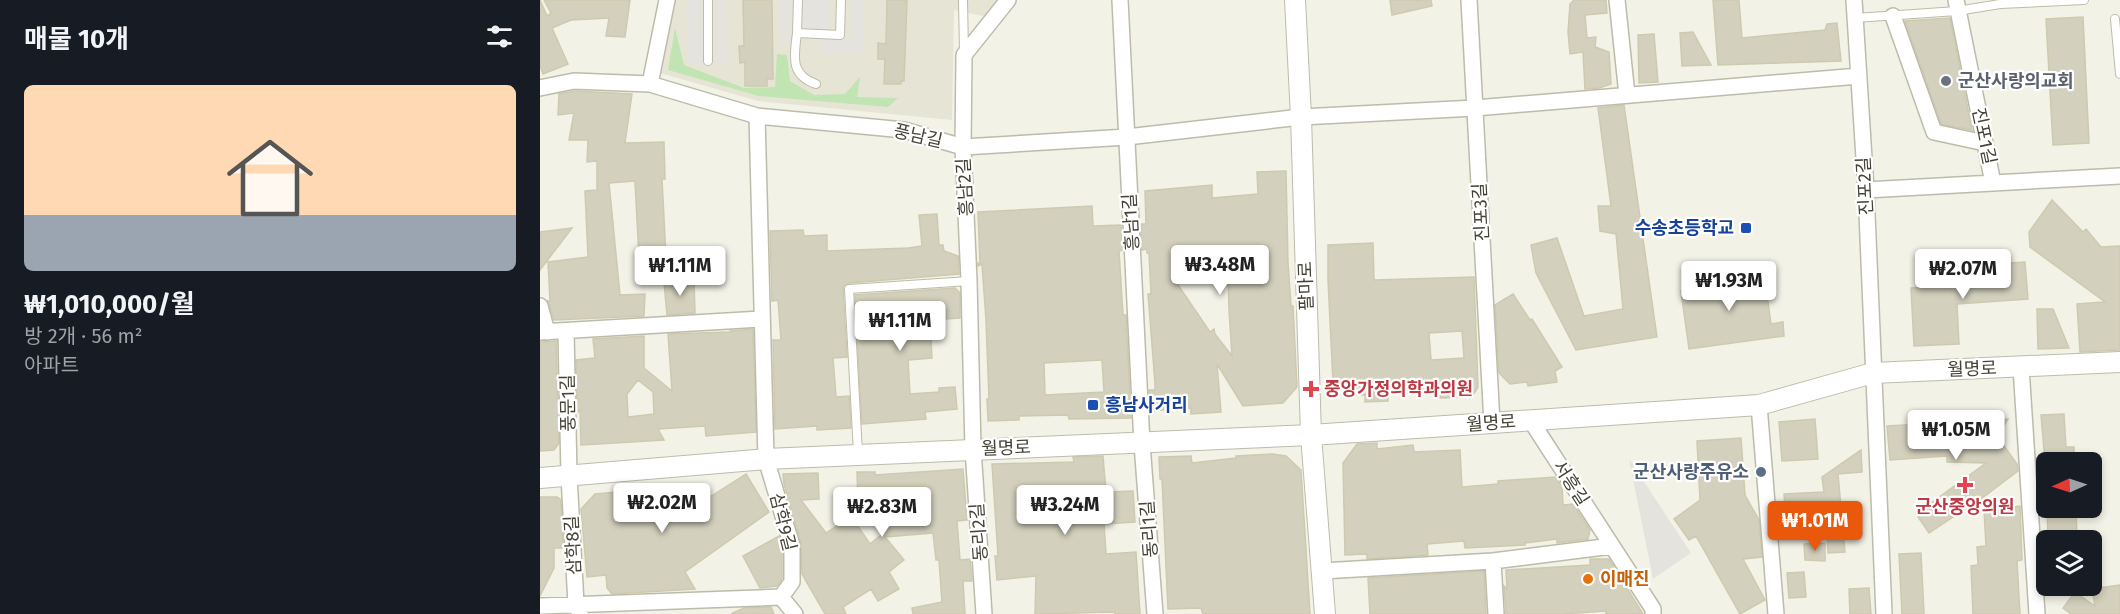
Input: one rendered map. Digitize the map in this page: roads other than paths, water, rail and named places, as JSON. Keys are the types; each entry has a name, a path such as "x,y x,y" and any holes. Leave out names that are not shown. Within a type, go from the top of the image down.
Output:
{"street":[{"path":"650,84 667,0"},
{"path":"964,55 1008,0"},
{"name":"흥남1길","path":"1120,0 1142,444"},
{"name":"팔마로","path":"1295,0 1311,435 1325,614"},
{"name":"진포3길","path":"1469,0 1492,423"},
{"path":"1617,0 1627,95"},
{"name":"진포2길","path":"1854,0 1866,190 1884,614"},
{"name":"진포1길","path":"1957,5 1993,183 2120,176"},
{"path":"1893,16 1934,132 1985,143"},
{"name":"흥남2길","path":"964,55 963,147 973,449"},
{"name":"풍남길","path":"540,88 574,81 650,84 757,116 904,130 963,147 1127,137 1301,117 1475,108 1859,76"},
{"name":"삼학9길","path":"757,116 766,459 792,546 792,582 781,597"},
{"path":"1866,190 1993,183"},
{"path":"540,306 544,332 761,319"},
{"name":"풍문1길","path":"566,331 570,476"},
{"name":"월명로","path":"540,478 766,459 1311,435 1759,405 1873,373 2120,362"},
{"path":"2021,367 2037,614"},
{"path":"1759,405 1776,614"},
{"name":"서흥길","path":"1531,421 1653,609 1653,614"},
{"name":"동리1길","path":"1142,444 1155,614"},
{"name":"동리2길","path":"973,449 984,614"},
{"name":"삼학8길","path":"570,476 578,609"},
{"path":"1322,571 1493,561 1612,546"},
{"path":"1493,561 1496,614"},
{"path":"540,606 578,609 781,597 795,614"}],"lane":[{"path":"708,0 708,61"},
{"path":"798,0 795,68 804,80 816,84"},
{"path":"797,33 840,35 841,0"},
{"path":"963,0 964,55"},
{"path":"1855,18 1893,16 1957,5 2084,0"},
{"path":"2115,19 2120,74"},
{"path":"858,454 849,289 969,281"}],"place":[{"name":"군산사랑의교회","path":"1946,81"},
{"name":"수송초등학교","path":"1746,228"},
{"name":"중앙가정의학과의원","path":"1311,389"},
{"name":"흥남사거리","path":"1093,405"},
{"name":"군산사랑주유소","path":"1761,472"},
{"name":"군산중앙의원","path":"1965,485"},
{"name":"이매진","path":"1588,579"}]}
